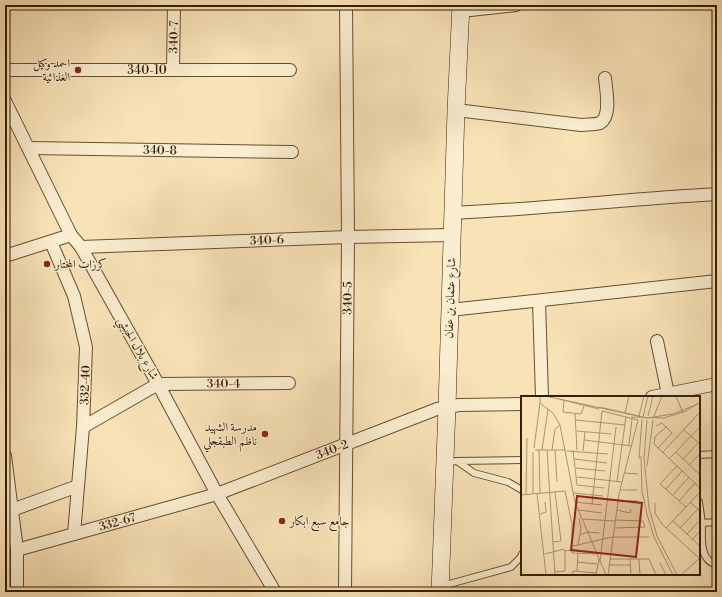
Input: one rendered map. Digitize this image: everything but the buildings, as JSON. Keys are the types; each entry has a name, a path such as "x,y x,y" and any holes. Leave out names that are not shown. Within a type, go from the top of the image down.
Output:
{"street":[{"name":"340-7","path":"173,69 174,5"},
{"name":"340-5","path":"345,592 348,237 346,5"},
{"path":"461,8 516,5"},
{"name":"شارع عثمان بن عفان","path":"441,589 451,461 448,407 452,213 461,8"},
{"name":"340-10","path":"5,70 290,70"},
{"path":"456,110 581,125 599,124 608,112 605,78"},
{"name":"شارع بلال الحبشي","path":"5,101 71,235 81,247 158,384 217,494 275,592"},
{"name":"340-8","path":"29,148 292,152"},
{"path":"452,213 511,210 717,194"},
{"path":"5,256 71,235"},
{"name":"340-6","path":"81,247 348,237 452,235"},
{"name":"332-40","path":"51,242 74,296 86,347 83,427 74,534"},
{"path":"450,310 717,281"},
{"path":"539,301 542,396"},
{"path":"657,341 674,394"},
{"name":"340-4","path":"158,384 290,383"},
{"path":"83,427 158,384"},
{"path":"659,396 717,384"},
{"name":"340-2","path":"217,494 437,409 448,407 521,404"},
{"path":"5,456 16,550 17,592"},
{"path":"12,510 78,486"},
{"name":"332-67","path":"16,550 217,494"}],"lane":[{"path":"700,455 717,454"},
{"path":"451,461 521,460"},
{"path":"451,461 474,473 508,482 521,489"},
{"path":"700,509 704,555 708,560 717,564"},
{"path":"702,523 717,522"},
{"path":"441,589 511,567 521,557"}],"place":[{"name":"احمد وكيل الغذائية","path":"78,70"},
{"name":"كرزات المختار","path":"47,264"},
{"name":"مدرسة الشهيد ناظم الطبقجلي","path":"265,434"},
{"name":"جامع سبع ابكار","path":"282,521"}]}
